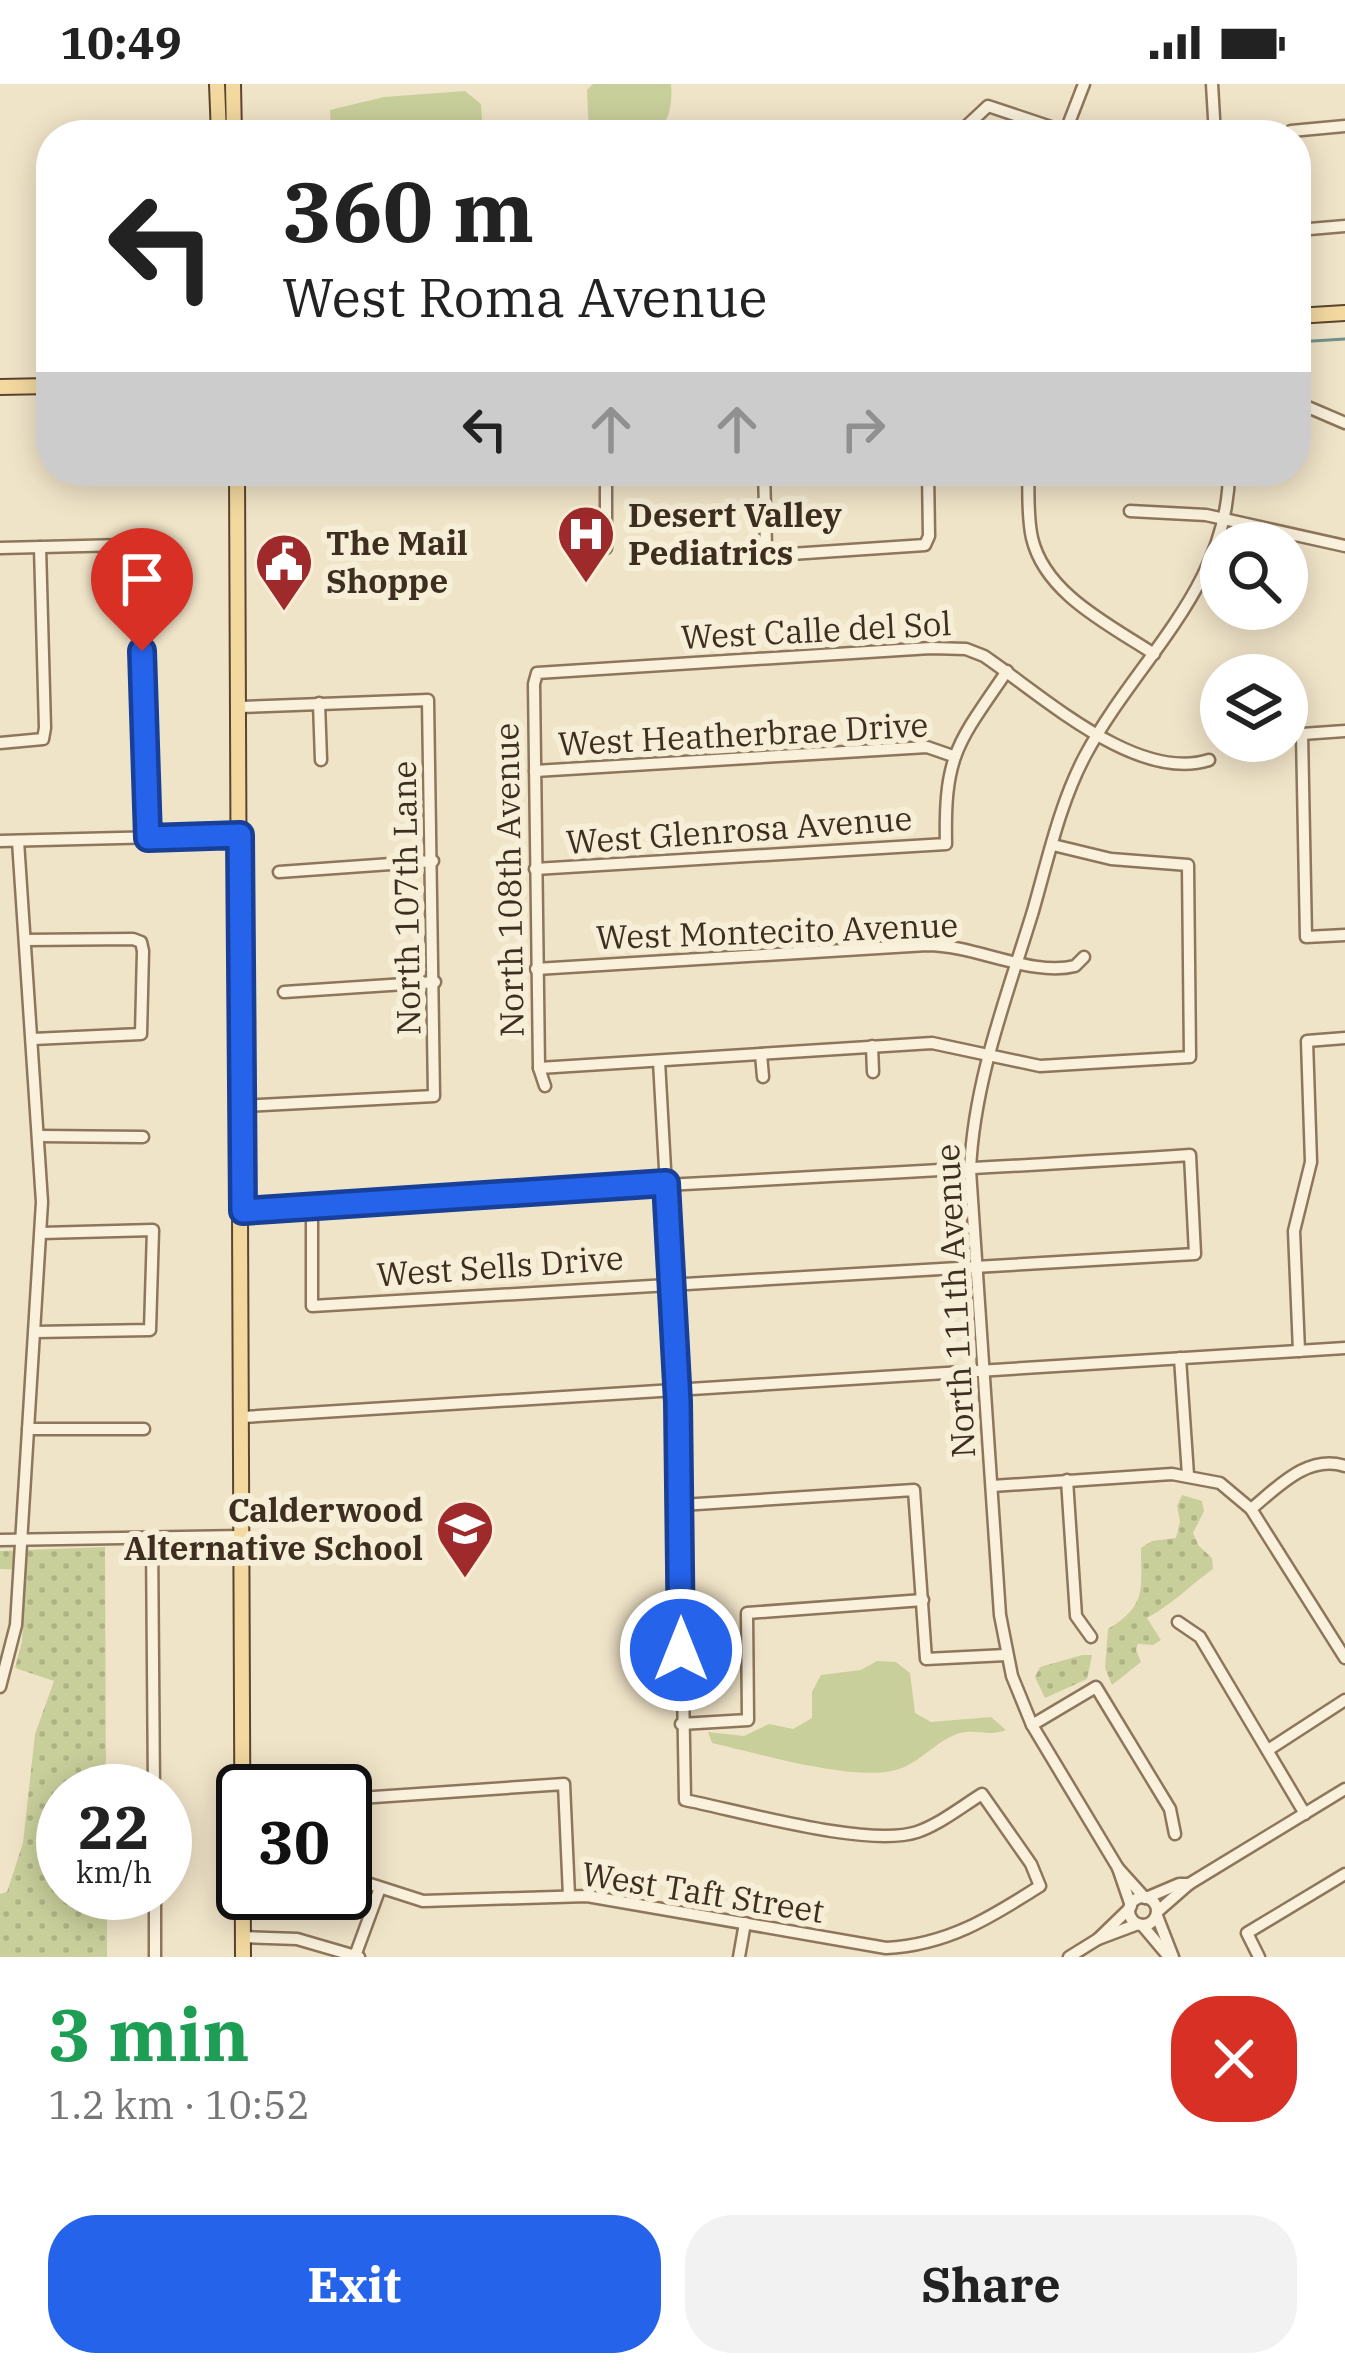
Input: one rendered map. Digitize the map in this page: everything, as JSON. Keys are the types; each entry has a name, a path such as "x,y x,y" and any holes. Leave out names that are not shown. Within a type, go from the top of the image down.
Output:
{"main road":[{"path":"217,84 218,120"},
{"path":"233,84 234,120"},
{"path":"1311,315 1345,314"},
{"path":"0,387 36,386"},
{"path":"238,486 243,1957"}],"street":[{"path":"1074,120 1084,84"},
{"path":"1212,84 1214,120"},
{"path":"973,120 988,106 1029,120"},
{"path":"1311,130 1345,126"},
{"path":"1311,229 1345,226"},
{"path":"1311,408 1345,423"},
{"path":"606,486 607,548"},
{"path":"765,486 768,553 776,556 925,545 928,486"},
{"path":"1029,486 1030,530 1042,565 1073,598 1154,654"},
{"name":"North 111th Avenue","path":"1145,1898 1118,1868 1032,1725 1006,1654 970,1170 972,1132 988,1055 1077,773 1206,574 1225,519 1228,486"},
{"path":"1130,511 1225,519 1345,546"},
{"path":"0,548 124,544 135,548 140,558 148,838"},
{"path":"0,743 43,739 40,547"},
{"path":"1030,573 1042,565"},
{"path":"1167,635 1180,646"},
{"name":"West Calle del Sol","path":"537,674 950,647 984,656 1127,752 1160,764 1202,762"},
{"path":"953,756 1006,671"},
{"name":"North 108th Avenue","path":"537,674 533,684 536,969 539,1067 545,1086"},
{"name":"North 107th Lane","path":"242,1106 434,1096 428,700 319,703"},
{"path":"240,707 319,703 321,760"},
{"path":"1345,731 1302,734 1306,937 1345,934"},
{"name":"West Heatherbrae Drive","path":"535,771 927,747 953,756"},
{"name":"West Glenrosa Avenue","path":"535,869 946,844 947,779 953,756"},
{"path":"0,842 240,835"},
{"path":"0,1687 16,1625 41,1233 39,1136 18,841"},
{"path":"539,1067 949,1044 1040,1066 1190,1057 1188,866 1111,860 1053,844"},
{"path":"280,872 433,861"},
{"path":"25,940 141,942 141,1034 33,1039"},
{"name":"West Montecito Avenue","path":"536,969 927,945 968,948 1062,970 1084,957"},
{"path":"284,992 435,982"},
{"path":"1299,1351 1294,1231 1310,1162 1307,1041 1345,1038"},
{"path":"872,1046 873,1072"},
{"path":"761,1054 763,1077"},
{"path":"659,1061 678,1388 681,1724 748,1720 747,1612 923,1600"},
{"path":"39,1136 143,1137"},
{"name":"West Sells Drive","path":"312,1206 312,1306 1196,1254 1190,1155 970,1170"},
{"path":"243,1211 666,1183 970,1170"},
{"path":"34,1332 149,1330 152,1230 41,1233"},
{"path":"243,1417 1345,1348"},
{"path":"1180,1358 1188,1475"},
{"path":"28,1429 144,1429"},
{"path":"1251,1509 1300,1470 1322,1464 1345,1466"},
{"path":"992,1486 1188,1475 1220,1483 1251,1509 1345,1658"},
{"path":"1067,1480 1076,1616 1090,1637"},
{"path":"681,1505 914,1490 926,1659 1006,1654"},
{"path":"0,1540 243,1536"},
{"path":"152,1537 154,1764"},
{"path":"1178,1622 1200,1637 1305,1814"},
{"path":"1032,1725 1096,1687 1171,1809 1175,1834"},
{"path":"1268,1750 1345,1700"},
{"name":"West Taft Street","path":"372,1885 438,1902 569,1896 630,1901 847,1944 905,1947 978,1926 1040,1886 1031,1864 982,1794 931,1826 893,1838 862,1836 685,1800 681,1724"},
{"path":"372,1796 564,1784 569,1896"},
{"path":"1069,1957 1098,1939 1151,1923 1189,1884 1345,1789"},
{"name":"North 111th Avenue","path":"1118,1868 1130,1907"},
{"path":"1259,1957 1247,1933 1343,1880"},
{"path":"1098,1939 1130,1907 1179,1884 1189,1884"},
{"path":"242,1936 313,1942 357,1956 380,1888"},
{"path":"1145,1898 1154,1903 1171,1957"},
{"path":"1130,1907 1132,1918 1171,1957"},
{"path":"155,1920 155,1957"},
{"path":"739,1957 745,1923"}],"green space":[{"path":"593,84 671,84 669,111 666,120 588,120 587,90"},
{"path":"465,91 481,104 482,120 330,120 330,110 384,97"},
{"path":"1182,1495 1202,1501 1204,1511 1193,1533 1212,1558 1213,1569 1147,1618 1161,1640 1138,1644 1141,1662 1112,1685 1105,1668 1108,1629 1136,1604 1141,1548 1152,1541 1176,1538"},
{"path":"105,1547 106,1764 36,1764 36,1920 107,1920 107,1957 0,1957 0,1894 7,1892 23,1843 35,1734 54,1681 15,1668 22,1641 26,1570 0,1569 0,1551"},
{"path":"1092,1655 1087,1679 1045,1698 1035,1677 1040,1667"},
{"path":"877,1661 896,1662 910,1673 915,1713 931,1722 991,1717 1006,1730 960,1733 905,1767 878,1773 805,1765 712,1743 708,1732 744,1736 769,1724 793,1729 812,1718 812,1692 821,1675 861,1670"}],"waterway":[{"path":"1311,341 1345,339"}],"place":[{"name":"Desert Valley Pediatrics","path":"586,585"},
{"name":"The Mail Shoppe","path":"284,613"},
{"name":"Calderwood Alternative School","path":"465,1580"}],"route":[{"path":"142,651 148,838 240,835 243,1211 666,1183 678,1402 681,1650"}]}
